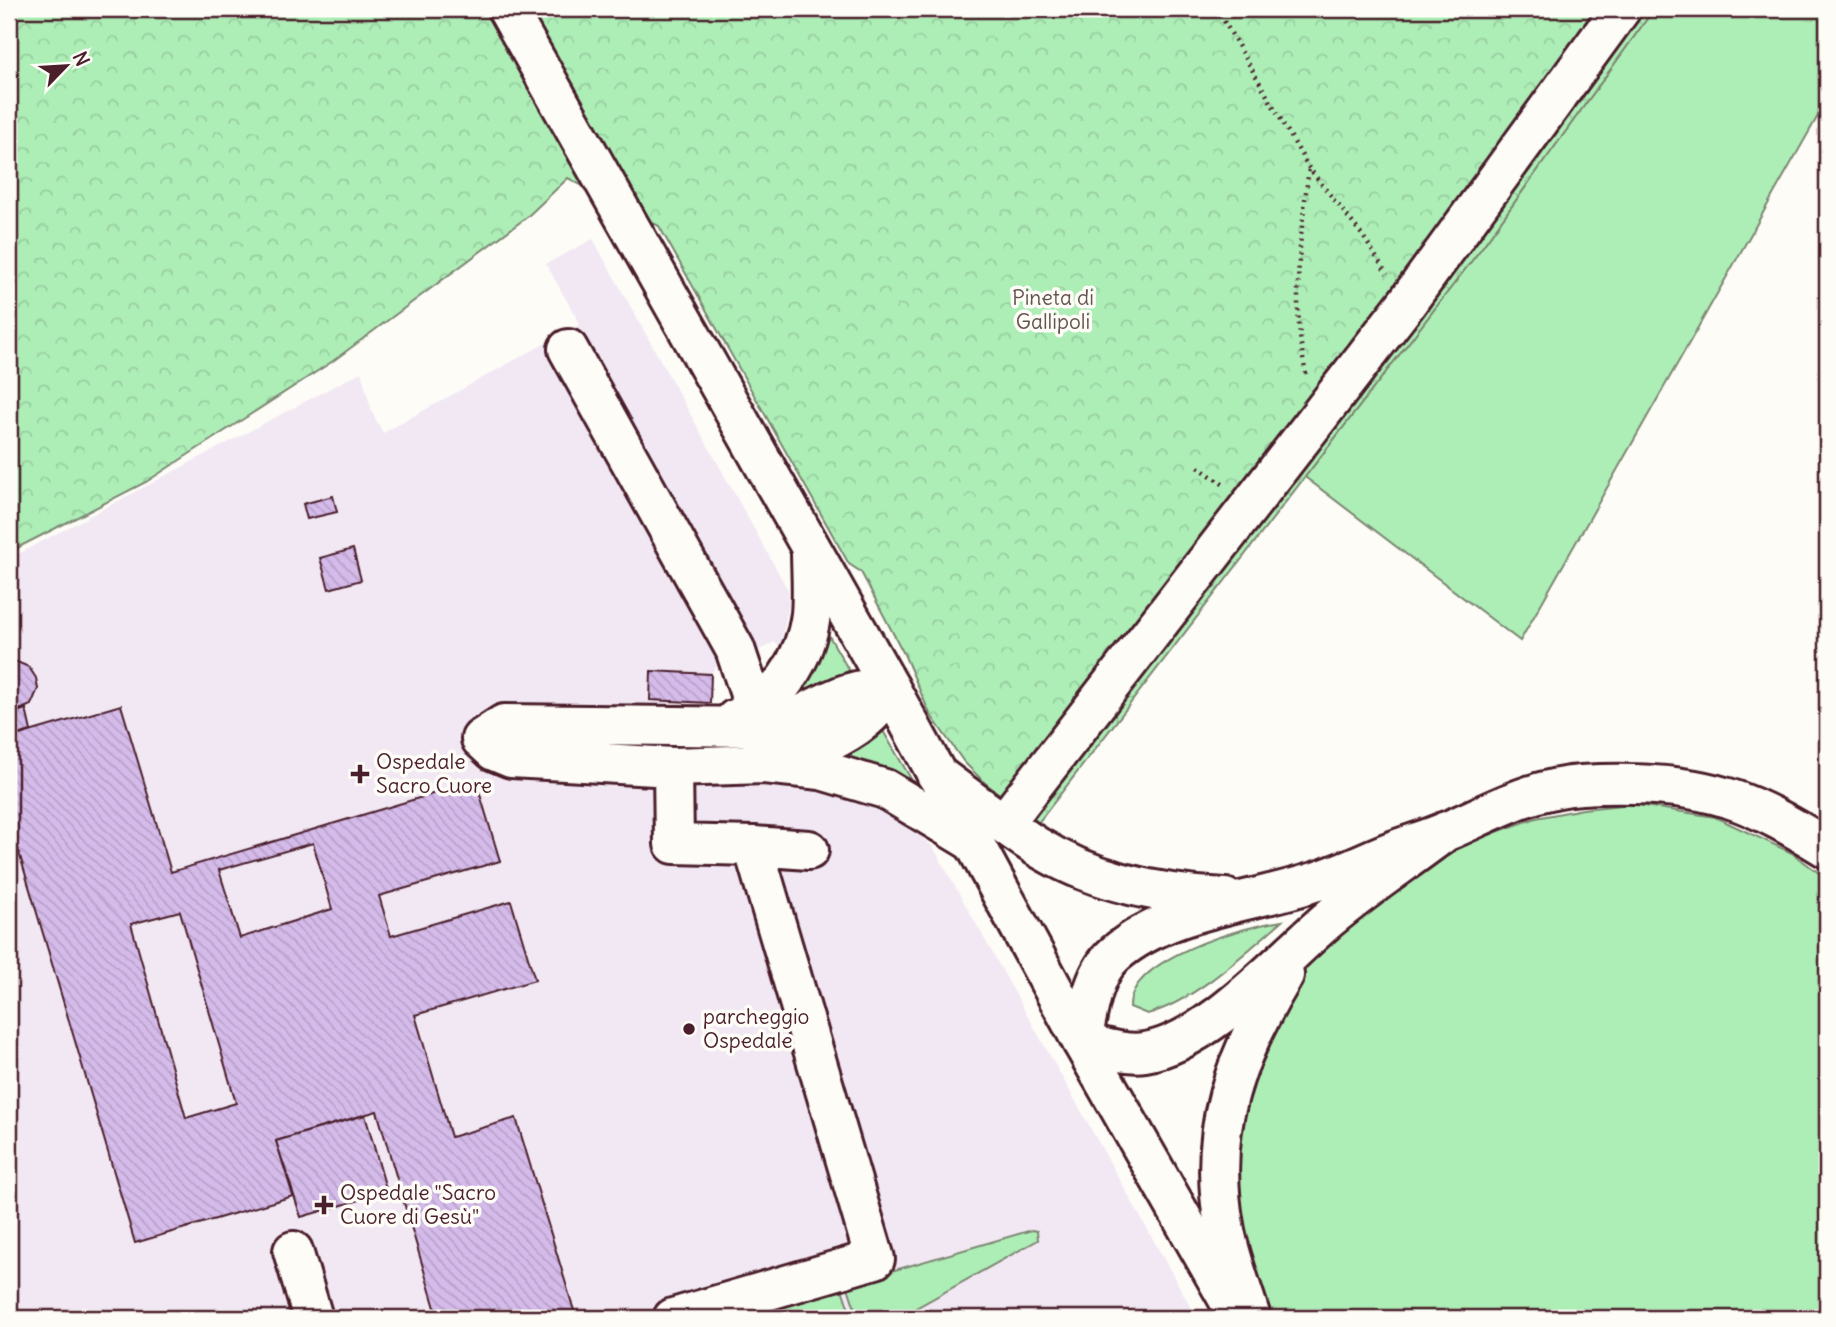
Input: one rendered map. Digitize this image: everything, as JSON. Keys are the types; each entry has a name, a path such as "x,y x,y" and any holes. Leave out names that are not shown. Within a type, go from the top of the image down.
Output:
{"main road":[{"path":"507,9 936,774 988,832 1082,1042 1239,1318"},
{"path":"988,832 1406,304 1621,9"},
{"path":"568,349 735,649 760,734 821,770 866,781 988,832 1038,847 1095,875 1139,888 1245,900"},
{"path":"811,549 811,615 800,651 760,734 673,768 511,758 494,751 481,738 505,724 707,728 760,734 811,750 861,724 882,705 890,688"},
{"path":"673,768 674,844 809,850"},
{"path":"1082,1042 1097,986 1114,955 1166,923 1309,884 1446,831 1534,793 1578,785 1665,786 1728,798 1783,822 1827,848"},
{"path":"1082,1042 1133,1053 1170,1044 1228,1010 1331,917 1446,831"},
{"path":"673,1318 875,1259 753,846"},
{"path":"1251,1318 1224,1226 1217,1154 1231,1080 1259,1016 1286,971 1331,917"},
{"path":"293,1251 313,1318"}],"path":[{"path":"1217,9 1309,168 1363,236 1406,304"},
{"path":"1309,168 1297,249 1298,310 1303,360 1316,420"}],"shaded area":[{"name":"Ospedale Sacro Cuore","path":"593,239 788,590 789,604 780,646 774,642 740,661 715,668 711,674 707,728 727,743 712,782 810,787 843,794 909,826 933,847 1197,1318 9,1318 9,559 361,372 372,412 383,433 580,324 546,264"}],"green space":[{"name":"Pineta di Gallipoli","path":"9,9 1654,9 1480,250 1038,823 985,783 964,762 930,714 904,654 861,572 849,564 659,226 568,178 527,217 333,361 146,482 9,552"},
{"path":"1654,9 1827,9 1827,100 1520,641 1305,477 1480,250"},
{"path":"821,622 851,674 786,709"},
{"path":"879,724 921,796 837,758"},
{"path":"1632,804 1715,817 1792,853 1827,879 1827,1318 1273,1318 1252,1268 1234,1196 1240,1117 1278,1012 1312,959 1395,883 1463,844 1536,818 1583,809"},
{"path":"1282,921 1219,975 1183,999 1147,1014 1130,1007 1135,989 1148,974 1167,960 1217,938"},
{"path":"1032,1230 1037,1231 1038,1240 898,1318 858,1318 847,1284"},
{"path":"841,1286 852,1318 770,1318 767,1308"}],"building":[{"path":"333,496 337,512 307,519 303,504"},
{"path":"353,549 361,580 329,589 320,558"},
{"path":"10,659 29,667 36,678 38,689 31,705 10,714"},
{"path":"651,671 711,674 710,703 650,700"},
{"path":"121,705 171,872 476,781 500,861 379,896 391,936 511,901 535,980 415,1015 451,1137 516,1118 575,1314 561,1318 438,1318 377,1111 276,1141 293,1196 135,1243 9,819 9,738","holes":["313,843 332,909 240,938 219,870","180,911 236,1103 186,1118 131,924"]},
{"path":"26,709 31,731 17,735 10,714"},
{"path":"365,1115 387,1192 301,1217 276,1141"}],"place":[{"name":"Ospedale Sacro Cuore","path":"360,774"},
{"name":"parcheggio Ospedale","path":"689,1029"},
{"name":"Ospedale \"Sacro Cuore di Gesù\"","path":"324,1205"}]}
